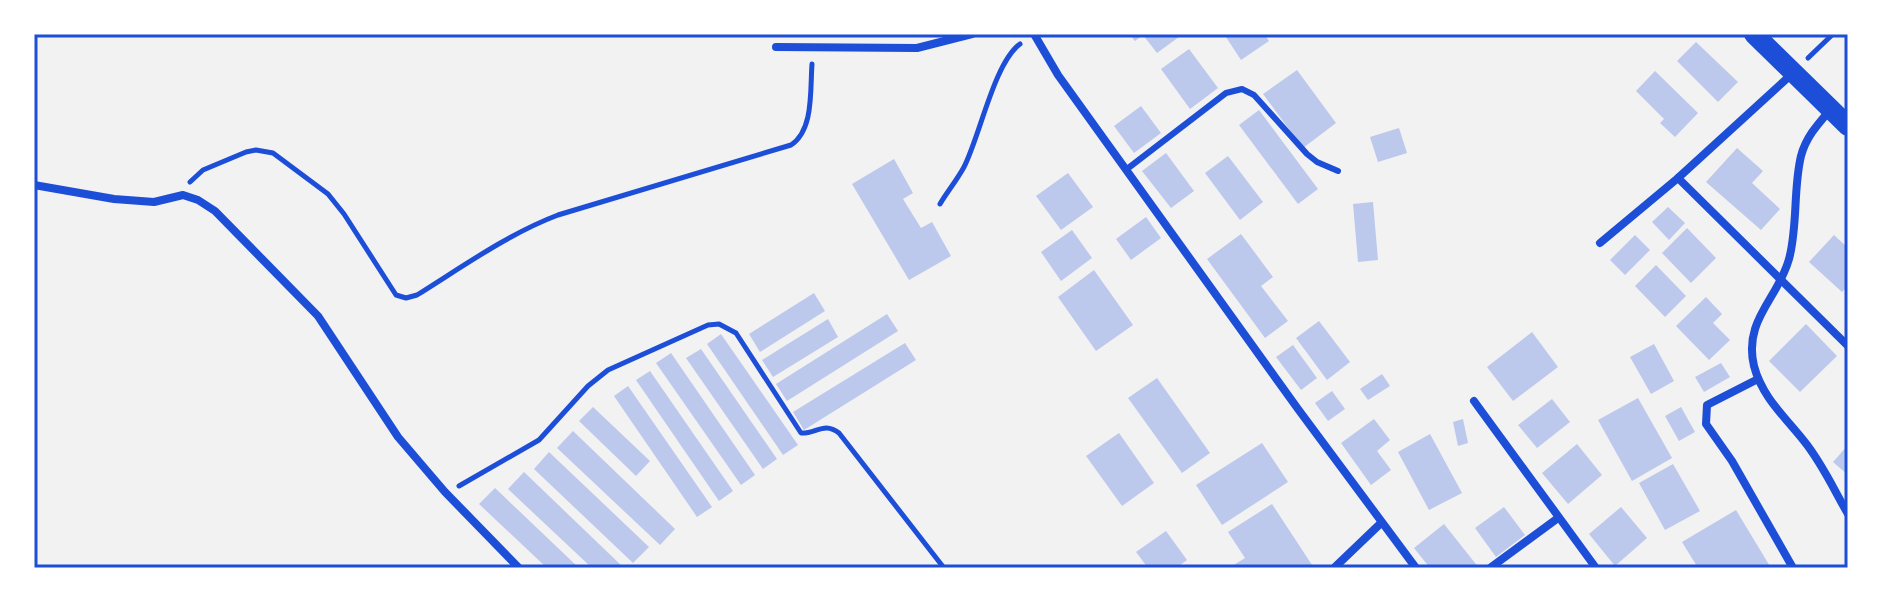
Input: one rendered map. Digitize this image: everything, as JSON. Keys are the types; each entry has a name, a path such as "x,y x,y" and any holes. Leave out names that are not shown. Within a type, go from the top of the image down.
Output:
{"main road":[{"path":"1754,34 1848,126"}],"street":[{"path":"776,47 917,48 972,34"},
{"path":"1034,35 1058,75 1416,568"},
{"path":"1600,243 1678,178 1793,73"},
{"path":"1831,109 1807,140 1801,157 1790,256 1751,335 1751,348 1758,379 1786,422 1803,439 1820,464 1848,514"},
{"path":"1678,178 1848,346"},
{"path":"34,185 114,199 154,202 183,195 215,211 318,316 398,437 449,496 519,568"},
{"path":"1758,379 1707,405 1706,424 1732,461 1793,568"},
{"path":"1474,401 1596,568"},
{"path":"1490,568 1558,518"},
{"path":"1334,568 1381,523"}],"lane":[{"path":"1127,169 1226,93 1242,89 1254,95 1307,154 1338,171"}],"path":[{"path":"1793,73 1833,34"},
{"path":"940,204 964,168 1009,53 1034,35"},
{"path":"183,195 191,180 212,165 256,150 273,153 328,194 396,295 406,298 417,295 539,222 791,145 800,139 807,123 814,47"},
{"path":"449,496 461,485 539,440 600,374 700,328 719,324 736,333 801,433 830,427 839,433 944,568"}],"building":[{"path":"1129,34 1183,34 1157,53 1143,35 1135,41"},
{"path":"1224,34 1264,34 1269,41 1241,60"},
{"path":"1696,42 1738,82 1718,102 1677,61"},
{"path":"1189,49 1218,88 1190,109 1161,69"},
{"path":"1297,70 1336,123 1303,148 1263,94"},
{"path":"1655,71 1698,113 1675,137 1660,123 1664,119 1636,91"},
{"path":"1141,106 1161,133 1134,153 1114,126"},
{"path":"1259,110 1318,189 1298,204 1239,125"},
{"path":"1399,128 1407,153 1378,162 1370,137"},
{"path":"1737,148 1763,171 1752,183 1780,209 1761,230 1706,182"},
{"path":"1166,153 1194,191 1171,208 1142,171"},
{"path":"1228,156 1263,202 1240,220 1205,173"},
{"path":"894,159 913,193 903,199 921,228 932,222 951,256 909,280 852,184"},
{"path":"1068,173 1093,207 1061,230 1036,196"},
{"path":"1373,202 1378,260 1358,262 1353,204"},
{"path":"1668,207 1685,223 1669,240 1652,222"},
{"path":"1146,217 1161,238 1131,260 1116,239"},
{"path":"1687,228 1716,258 1691,283 1662,253"},
{"path":"1072,230 1092,258 1061,281 1041,252"},
{"path":"1241,234 1273,277 1261,286 1288,321 1265,338 1207,259"},
{"path":"1635,235 1650,250 1625,275 1610,260"},
{"path":"1834,235 1848,248 1848,286 1842,292 1809,262"},
{"path":"1656,265 1686,296 1665,317 1635,286"},
{"path":"1094,270 1133,325 1096,351 1058,297"},
{"path":"814,293 825,311 760,352 749,334"},
{"path":"1706,297 1722,314 1713,323 1730,340 1709,360 1676,326"},
{"path":"887,314 898,331 787,401 776,384"},
{"path":"828,319 838,337 773,377 762,360"},
{"path":"1319,321 1350,362 1327,380 1296,338"},
{"path":"1806,324 1837,356 1800,392 1769,361"},
{"path":"1532,332 1558,367 1513,401 1487,367"},
{"path":"721,334 798,445 783,455 707,344"},
{"path":"905,343 916,360 804,430 793,412"},
{"path":"1654,344 1674,381 1651,394 1630,357"},
{"path":"1293,345 1317,378 1301,390 1276,357"},
{"path":"701,349 777,459 763,469 686,358"},
{"path":"671,353 755,475 741,485 656,363"},
{"path":"1721,363 1730,377 1704,392 1695,377"},
{"path":"650,371 733,491 719,501 636,380"},
{"path":"1382,374 1390,386 1368,400 1360,389"},
{"path":"1157,378 1210,453 1182,473 1128,398"},
{"path":"628,386 712,507 697,517 614,396"},
{"path":"1332,391 1345,409 1328,421 1315,403"},
{"path":"1638,398 1672,458 1632,481 1598,420"},
{"path":"1552,399 1570,422 1537,448 1518,425"},
{"path":"593,407 650,461 636,476 579,421"},
{"path":"1681,407 1695,432 1679,441 1665,416"},
{"path":"1374,419 1390,440 1377,451 1391,470 1371,485 1341,443"},
{"path":"1463,419 1468,443 1458,446 1453,422"},
{"path":"573,431 675,529 660,545 557,448"},
{"path":"1119,433 1154,483 1122,506 1086,456"},
{"path":"1430,434 1462,493 1429,510 1398,452"},
{"path":"1262,443 1288,482 1222,525 1196,485"},
{"path":"1577,444 1602,475 1568,504 1542,473"},
{"path":"1848,445 1848,475 1833,462"},
{"path":"549,452 649,547 633,563 534,469"},
{"path":"1673,464 1700,511 1665,530 1639,483"},
{"path":"524,472 624,568 592,568 508,489"},
{"path":"495,488 579,568 547,568 479,504"},
{"path":"1272,504 1314,568 1229,568 1245,558 1228,532"},
{"path":"1504,507 1525,535 1496,557 1475,528"},
{"path":"1621,507 1647,538 1615,566 1589,534"},
{"path":"1736,510 1771,568 1720,568 1718,565 1698,568 1682,542"},
{"path":"1444,524 1479,568 1430,568 1414,548"},
{"path":"1166,531 1187,560 1176,568 1148,568 1136,552"}]}
